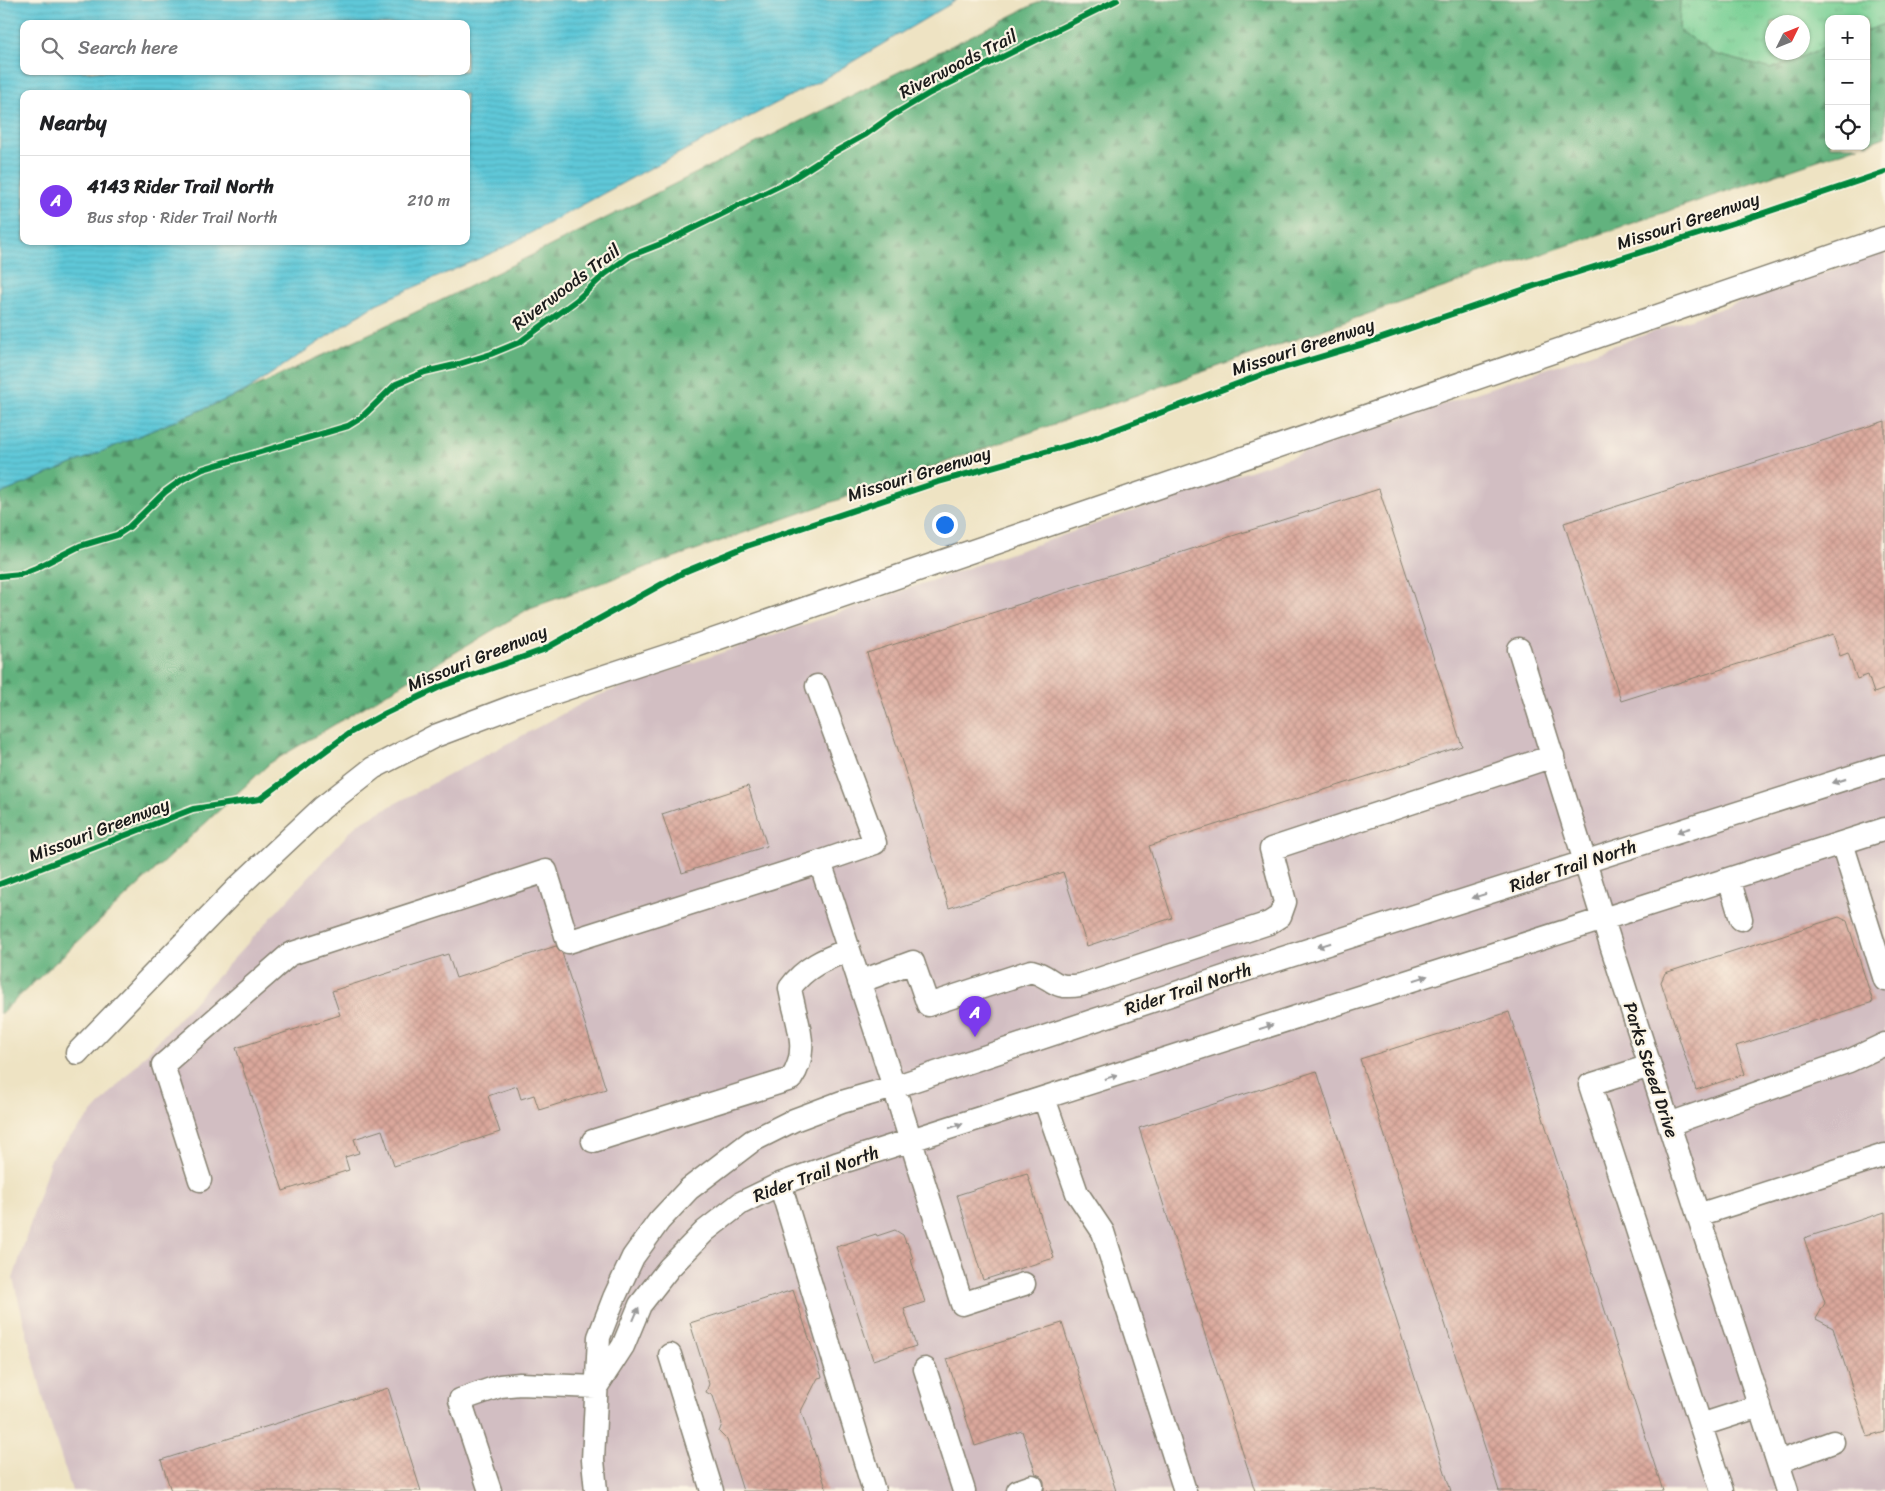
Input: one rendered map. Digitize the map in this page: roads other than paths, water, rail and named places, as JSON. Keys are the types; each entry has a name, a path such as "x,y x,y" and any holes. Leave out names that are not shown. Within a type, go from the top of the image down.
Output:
{"street":[{"path":"77,1053 238,887 322,808 373,768 435,736 517,705 681,651 1885,238"},
{"name":"Parks Steed Drive","path":"1519,649 1603,920 1787,1491"},
{"path":"200,1180 163,1065 290,954 546,871 568,942 875,843 817,686"},
{"path":"859,982 913,962 928,1005 1031,971 1040,973 1048,980 1060,986 1081,985 1229,937 1269,923 1280,916 1285,902 1271,849 1553,756"},
{"name":"Rider Trail North","path":"1885,766 1241,972 894,1087 842,1102 794,1120 752,1141 689,1189 659,1221 634,1258 614,1298 599,1337 607,1355 623,1346 640,1305 669,1268 705,1231 741,1203 780,1184 1885,830"},
{"path":"1842,843 1885,980"},
{"path":"820,862 894,1087 962,1304 1024,1284"},
{"path":"1729,879 1741,919"},
{"path":"1229,937 1241,972"},
{"path":"593,1141 791,1079 801,1061 802,1046 799,1024 790,988 799,976 819,962 848,950"},
{"path":"1669,1124 1850,1060 1885,1044"},
{"path":"1650,1066 1590,1084 1722,1491"},
{"path":"1044,1098 1077,1193 1103,1232 1185,1491"},
{"path":"1698,1215 1885,1155"},
{"path":"780,1184 874,1491"},
{"path":"596,1491 593,1460 596,1387 607,1355"},
{"path":"670,1355 712,1491"},
{"path":"925,1369 964,1491"},
{"path":"490,1491 460,1400 500,1386 520,1384 596,1387"},
{"path":"1701,1425 1760,1406"},
{"path":"1778,1462 1833,1442"}],"water":[{"path":"0,0 957,0 825,78 643,172 501,249 376,304 244,392 0,494"}],"place":[{"name":"4143 Rider Trail North","path":"975,1037"}]}
